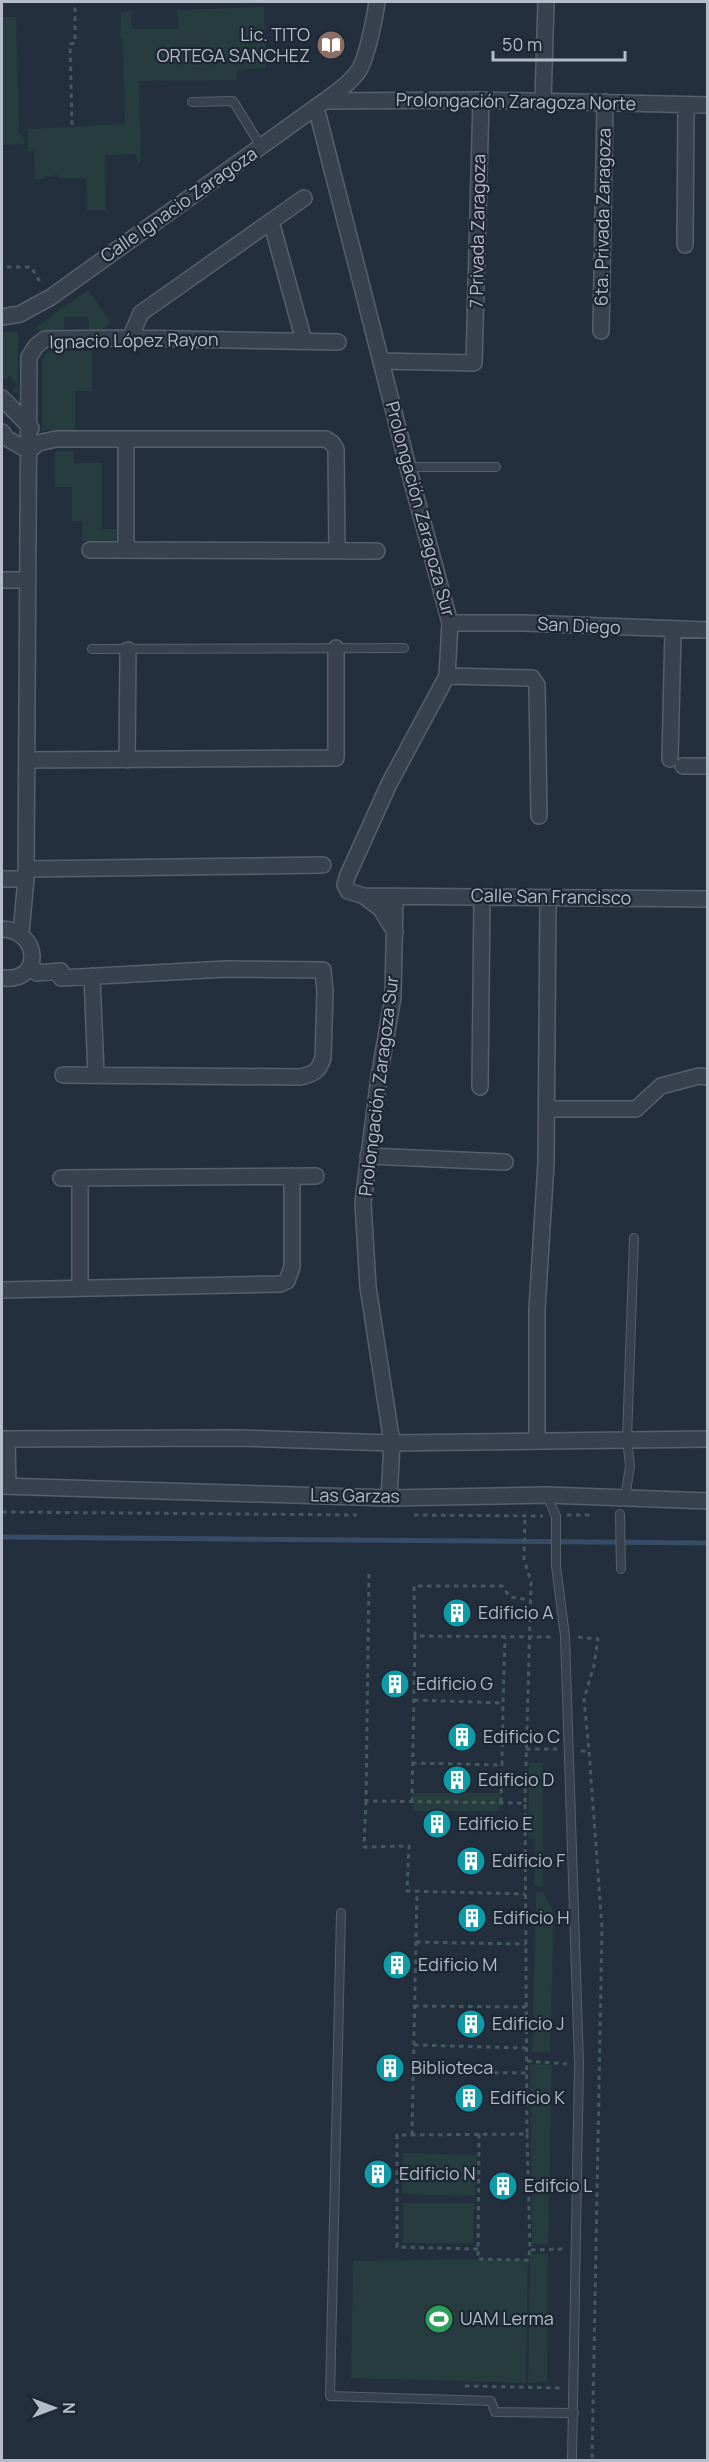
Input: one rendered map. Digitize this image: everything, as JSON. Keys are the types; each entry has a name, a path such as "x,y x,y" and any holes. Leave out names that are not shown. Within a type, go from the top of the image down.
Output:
{"street":[{"name":"Calle Ignacio Zaragoza","path":"2,317 20,314 51,297 321,104 350,80 360,69 377,2"},
{"path":"543,102 546,2"},
{"name":"Prolongación Zaragoza Norte","path":"321,104 481,100 708,105"},
{"name":"7 Privada Zaragoza","path":"381,361 474,363 481,100"},
{"name":"6ta. Privada Zaragoza","path":"601,331 605,102"},
{"name":"Prolongación Zaragoza Sur","path":"321,104 381,361 450,623 447,676 389,784 347,877 345,885 348,891 364,896"},
{"path":"685,245 686,105"},
{"path":"130,338 141,313 304,198"},
{"path":"271,221 304,341"},
{"name":"Ignacio López Rayon","path":"21,933 26,874 29,357 36,346 45,339 130,338 338,342"},
{"path":"2,398 37,435 56,439 326,439 332,442 336,449 337,551"},
{"path":"2,432 6,438 28,451 38,443 56,439"},
{"path":"126,439 126,550"},
{"path":"90,550 377,551"},
{"path":"2,580 28,580"},
{"name":"San Diego","path":"450,623 524,623 708,630"},
{"path":"673,630 677,763 708,766"},
{"path":"27,760 336,758 336,648"},
{"path":"127,760 128,650"},
{"path":"447,676 532,678 537,685 538,816"},
{"path":"2,879 26,874 324,865"},
{"path":"364,896 395,897"},
{"path":"364,896 381,909 396,933"},
{"name":"Prolongación Zaragoza Sur","path":"389,1498 392,1443 368,1287 363,1203 368,1155 393,997 395,897"},
{"name":"Calle San Francisco","path":"395,897 708,899"},
{"path":"480,1087 482,897"},
{"path":"537,1440 537,1309 547,1109 548,897"},
{"path":"2,929 21,933 32,954 31,966 24,975 14,980 2,978"},
{"path":"31,966 37,973 61,971 61,978 226,969 323,970 324,1058 320,1068 312,1075 300,1077 63,1075"},
{"path":"93,976 96,1075"},
{"path":"547,1109 636,1109 661,1086 699,1076 708,1077"},
{"path":"368,1155 505,1162"},
{"path":"2,1290 270,1285 287,1281 292,1267 292,1176"},
{"path":"61,1178 316,1176"},
{"path":"80,1178 80,1287"},
{"path":"5,1486 4,1439 237,1438 392,1443 708,1439"},
{"name":"Las Garzas","path":"5,1486 389,1498 547,1495 708,1501"}],"lane":[{"path":"192,102 233,101 261,146"},
{"path":"408,466 496,467"},
{"path":"92,649 404,648"},
{"path":"625,1498 630,1466 627,1439 634,1238"},
{"path":"547,1495 556,1516 556,1566 565,1636 579,2064 572,2460"},
{"path":"620,1514 621,1569"},
{"path":"341,1913 330,2396 491,2401 495,2412 574,2413"}],"path":[{"path":"72,125 70,44 75,43 75,2"},
{"path":"7,267 31,267 51,297"},
{"path":"2,1512 358,1515"},
{"path":"406,1515 620,1514"},
{"path":"479,2134 478,2259 528,2260 530,2250 525,1803 531,1582 524,1559 525,1516"},
{"path":"369,1574 364,1847 409,1846 407,1891 525,1894"},
{"path":"412,1802 414,1586 502,1587 510,1597 530,1600"},
{"path":"415,1636 529,1638"},
{"path":"501,1803 505,1638"},
{"path":"414,1700 503,1703"},
{"path":"526,1749 588,1752 602,1928 592,2460"},
{"path":"412,1763 502,1765"},
{"path":"366,1801 525,1803"},
{"path":"412,2135 417,1891"},
{"path":"416,1942 526,1944"},
{"path":"414,2006 526,2007"},
{"path":"414,2045 527,2048"},
{"path":"527,2061 579,2064 601,2061"},
{"path":"413,2072 527,2073"},
{"path":"478,2249 397,2247 397,2135 527,2134"},
{"path":"530,2250 596,2248"},
{"path":"459,2386 593,2389"}],"green space":[{"path":"264,7 266,68 237,70 237,80 139,81 141,162 137,162 136,154 105,155 106,210 87,210 86,178 58,178 55,175 35,179 34,151 28,151 28,129 125,124 123,49 120,37 121,12 131,11 132,29 178,29 177,10"},
{"path":"2,17 16,17 19,129 16,130 25,140 24,144 2,145"},
{"path":"88,290 111,323 101,330 89,330 88,317 64,317 64,330 40,331 36,327"},
{"path":"2,332 18,332 18,393 12,390 17,386 10,376 3,380 2,377"},
{"path":"92,351 92,391 75,391 75,430 42,430 42,360 46,353"},
{"path":"55,451 74,451 74,463 102,463 102,529 117,529 117,541 82,541 82,521 72,521 72,487 55,487"},
{"path":"529,1763 543,1763 543,1886 534,1886 535,1839 528,1838"},
{"path":"412,1793 501,1793 499,1811 413,1811"},
{"path":"536,1892 543,1892 554,1913 550,2052 532,2052"},
{"path":"530,2064 552,2065 548,2244 532,2244"},
{"path":"403,2153 477,2155 475,2196 402,2194"},
{"path":"403,2203 474,2203 473,2243 403,2243"},
{"path":"530,2254 548,2254 547,2382 528,2383"},
{"name":"UAM Lerma","path":"528,2260 526,2383 351,2378 353,2261"}],"waterway":[{"path":"2,1537 708,1543"}],"place":[{"name":"Lic. TITO ORTEGA SANCHEZ","path":"331,45"},
{"name":"Edificio A","path":"457,1613"},
{"name":"Edificio G","path":"395,1684"},
{"name":"Edificio C","path":"462,1737"},
{"name":"Edificio D","path":"457,1780"},
{"name":"Edificio E","path":"437,1824"},
{"name":"Edificio F","path":"471,1861"},
{"name":"Edificio H","path":"472,1918"},
{"name":"Edificio M","path":"397,1965"},
{"name":"Edificio J","path":"471,2024"},
{"name":"Biblioteca","path":"390,2068"},
{"name":"Edificio K","path":"469,2098"},
{"name":"Edificio N","path":"378,2174"},
{"name":"Edifcio L","path":"503,2186"},
{"name":"UAM Lerma","path":"439,2319"}]}
